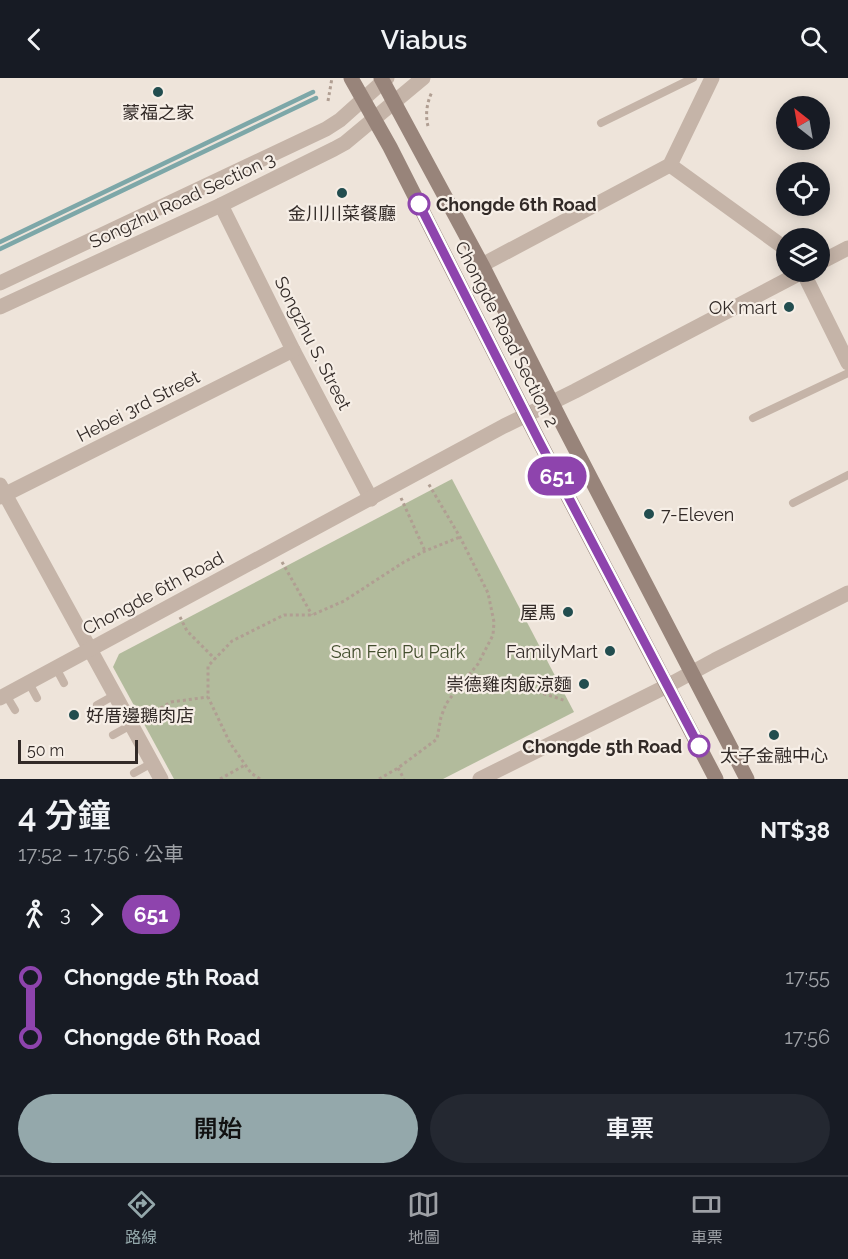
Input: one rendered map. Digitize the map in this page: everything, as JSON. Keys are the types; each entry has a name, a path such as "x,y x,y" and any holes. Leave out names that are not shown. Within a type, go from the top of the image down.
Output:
{"main road":[{"name":"Chongde Road Section 2","path":"351,78 374,118 716,779"},
{"name":"Chongde Road Section 2","path":"384,79 747,779"}],"street":[{"name":"Songzhu Road Section 3","path":"0,307 220,205 345,143 423,78"},
{"path":"482,265 670,165 712,78"},
{"name":"Songzhu Road Section 3","path":"0,283 326,129 384,79"},
{"path":"670,165 776,242"},
{"name":"Songzhu S. Street","path":"220,205 371,499"},
{"path":"830,257 848,248"},
{"name":"Chongde 6th Road","path":"3,696 504,426 784,282"},
{"path":"808,282 848,363"},
{"name":"Hebei 3rd Street","path":"2,492 293,350"},
{"path":"2,492 161,779"},
{"path":"480,779 668,686 848,593"},
{"path":"510,765 518,779"}],"lane":[{"path":"601,123 693,78"},
{"path":"753,418 848,373"},
{"path":"793,503 848,476"},
{"path":"56,668 64,683"},
{"path":"29,683 37,698"},
{"path":"97,705 115,695"},
{"path":"3,696 15,710"},
{"path":"113,735 131,725"},
{"path":"134,773 152,763"}],"path":[{"path":"328,101 332,78"},
{"path":"428,126 426,117 432,92"},
{"path":"379,779 398,768 436,739 446,704 478,664 493,635 494,622 488,593 460,537 421,471"},
{"path":"395,485 425,551"},
{"path":"260,779 251,773 230,743 208,697 208,666 232,640 284,615 312,615 344,601 404,562 460,537"},
{"path":"275,549 312,615"},
{"path":"173,605 187,631 215,659"},
{"path":"468,675 479,681 545,694 566,701"},
{"path":"131,725 171,702 208,697"},
{"path":"220,779 245,765"},
{"path":"398,768 404,779"}],"green space":[{"name":"San Fen Pu Park","path":"452,479 574,712 443,779 174,779 113,667 119,654"}],"waterway":[{"path":"0,242 313,92"},
{"path":"0,249 316,98"}],"bus line":[{"name":"651","path":"419,204 539,441 699,746"}],"place":[{"name":"蒙福之家","path":"158,92"},
{"name":"金川川菜餐廳","path":"342,193"},
{"name":"Chongde 6th Road","path":"419,204"},
{"name":"OK mart","path":"789,307"},
{"name":"7-Eleven","path":"649,514"},
{"name":"屋馬","path":"568,612"},
{"name":"FamilyMart","path":"610,651"},
{"name":"崇德雞肉飯涼麵","path":"584,684"},
{"name":"好厝邊鵝肉店","path":"74,715"},
{"name":"太子金融中心","path":"774,735"},
{"name":"Chongde 5th Road","path":"699,746"}]}
